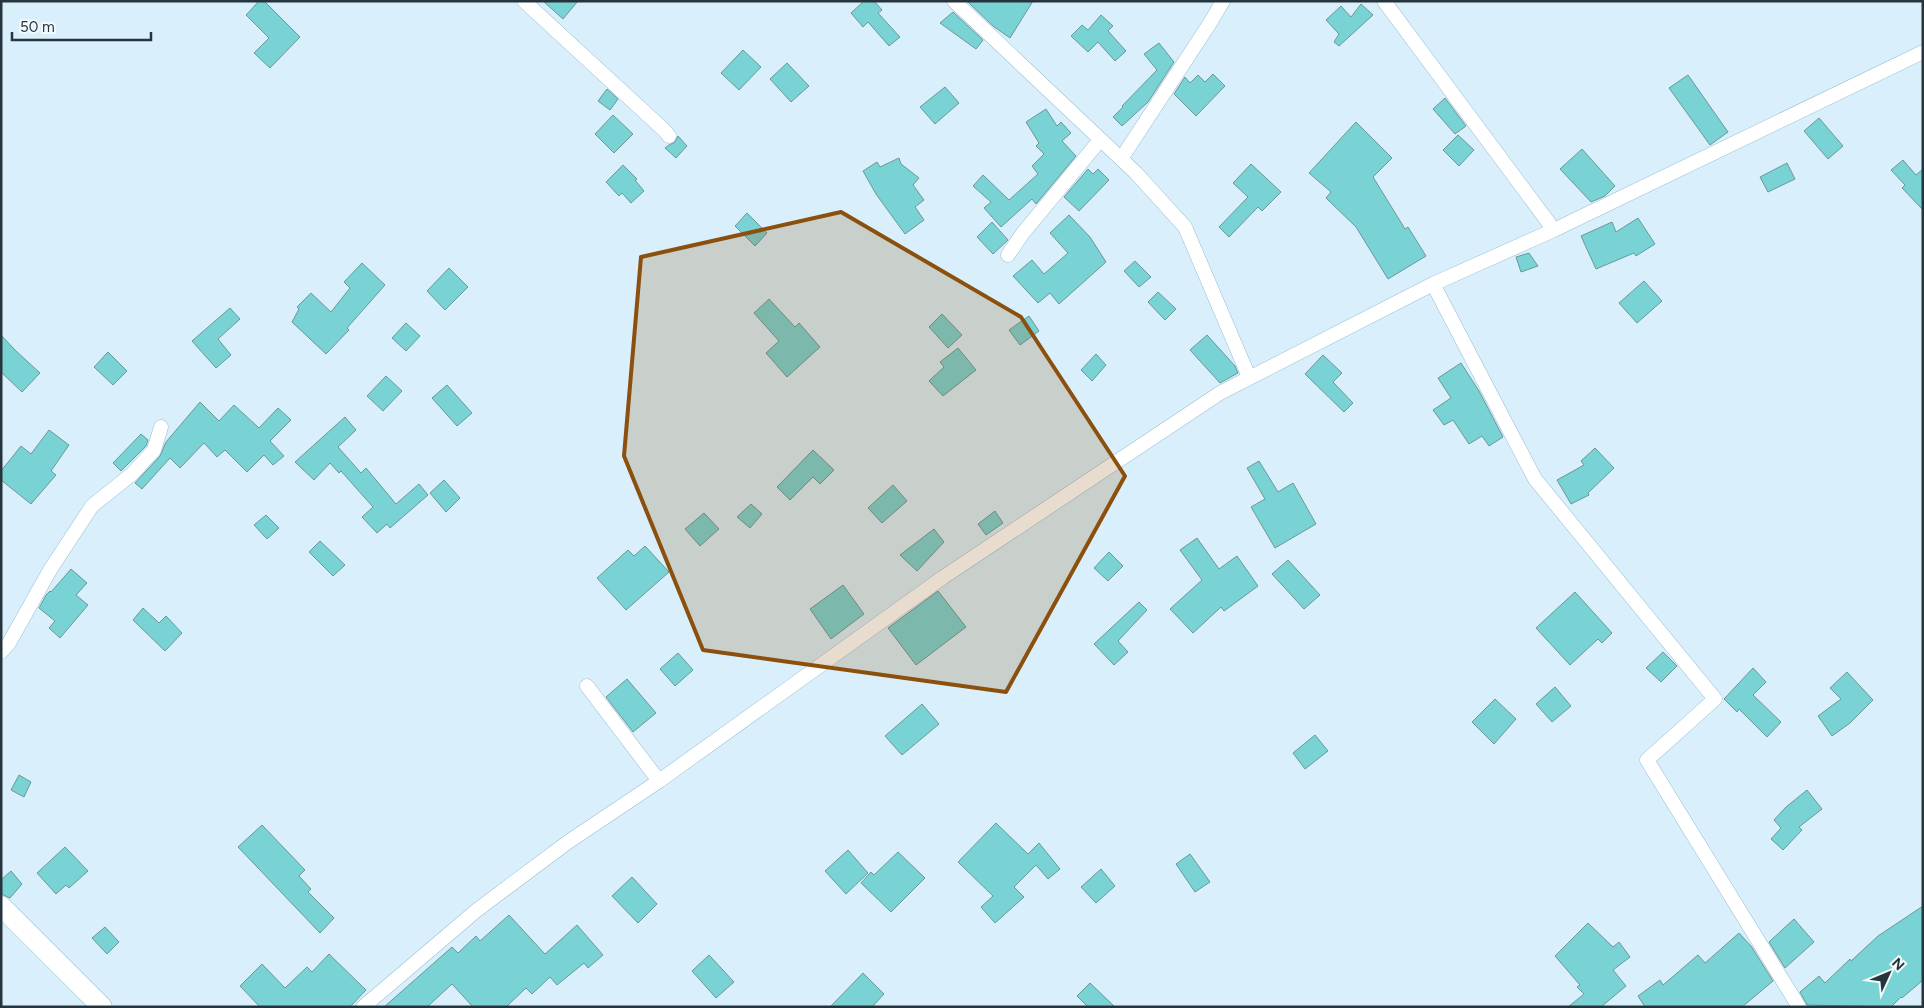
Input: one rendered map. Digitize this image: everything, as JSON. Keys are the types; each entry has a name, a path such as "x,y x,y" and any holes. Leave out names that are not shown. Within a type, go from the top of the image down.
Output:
{"street":[{"path":"524,1 669,136"},
{"path":"954,1 1121,159 1185,227 1249,377"},
{"path":"1121,159 1223,1"},
{"path":"1384,1 1554,230"},
{"path":"363,1007 477,910 568,842 659,780 942,578 1220,393 1433,284 1554,230 1923,52"},
{"path":"1008,256 1023,233 1100,140"},
{"path":"1433,284 1535,479 1715,699 1647,760 1799,1007"},
{"path":"1,652 9,643 50,570 92,506 132,474 154,450 161,428"},
{"path":"586,686 659,780"},
{"path":"1,906 102,1007"}],"highlighted area":[{"path":"841,212 1021,317 1125,476 1006,692 703,650 624,456 641,257"}],"building":[{"path":"259,1 264,1 300,37 270,68 254,53 269,38 246,15"},
{"path":"543,1 578,1 563,19"},
{"path":"864,1 874,1 882,10 878,13 900,37 889,46 868,22 863,27 851,13"},
{"path":"967,1 1033,1 1010,38 993,26"},
{"path":"1361,4 1373,15 1339,46 1334,42 1339,34 1326,20 1341,6 1351,17"},
{"path":"953,12 983,40 976,49 940,23"},
{"path":"1101,15 1113,26 1108,31 1126,51 1115,61 1098,42 1088,52 1071,36 1082,25 1088,30"},
{"path":"1159,43 1174,62 1148,102 1122,126 1113,117 1157,70 1144,54"},
{"path":"743,50 761,67 739,90 721,73"},
{"path":"787,63 809,86 791,102 770,79"},
{"path":"1213,74 1225,86 1196,116 1174,94 1185,77 1190,83 1198,75 1205,82"},
{"path":"1688,75 1728,132 1710,145 1669,88"},
{"path":"945,87 959,103 935,124 920,107"},
{"path":"607,89 618,99 610,110 598,101"},
{"path":"1445,98 1466,126 1455,134 1433,109"},
{"path":"1046,109 1057,126 1061,122 1071,133 1062,141 1076,156 1036,204 1032,199 1001,227 984,208 991,202 973,186 983,175 1009,200 1038,174 1032,166 1044,154 1036,146 1039,143 1026,122"},
{"path":"613,115 633,134 614,153 595,134"},
{"path":"1819,118 1843,146 1828,159 1804,131"},
{"path":"1356,122 1392,158 1373,177 1405,229 1408,227 1426,256 1388,279 1356,227 1326,198 1331,192 1309,173"},
{"path":"1458,135 1474,150 1459,166 1443,150"},
{"path":"678,136 687,146 676,158 665,148 675,142"},
{"path":"1582,149 1615,186 1605,196 1591,202 1560,169"},
{"path":"899,158 901,164 919,178 913,185 924,200 915,207 924,220 905,234 876,194 863,171 877,162 880,167"},
{"path":"1903,160 1916,175 1923,169 1923,210 1902,188 1905,185 1891,170"},
{"path":"1787,163 1795,179 1768,192 1760,177"},
{"path":"1251,164 1281,192 1262,211 1258,207 1229,237 1219,227 1248,197 1233,183"},
{"path":"623,165 637,179 635,180 644,191 631,203 622,193 619,196 606,182"},
{"path":"1088,169 1093,174 1098,169 1109,180 1079,211 1064,197"},
{"path":"747,213 767,233 755,246 735,226"},
{"path":"1069,215 1090,237 1106,262 1059,304 1050,293 1038,303 1013,276 1032,260 1044,274 1068,253 1050,233"},
{"path":"1638,218 1655,244 1636,256 1634,253 1596,269 1581,236 1612,222 1616,232"},
{"path":"992,222 1008,240 993,254 977,237"},
{"path":"1529,253 1538,266 1521,272 1516,257"},
{"path":"1135,261 1151,277 1139,287 1124,271"},
{"path":"362,263 385,285 347,328 349,330 326,354 292,322 299,309 297,307 311,293 331,312 350,288 344,282"},
{"path":"449,268 468,287 445,310 427,291"},
{"path":"1644,281 1662,301 1637,323 1619,303"},
{"path":"1158,292 1176,309 1165,320 1148,302"},
{"path":"769,299 795,327 799,323 820,347 787,377 766,353 779,341 754,313"},
{"path":"230,308 240,319 218,339 231,355 216,368 192,341"},
{"path":"942,314 962,335 948,348 929,327"},
{"path":"1029,316 1039,331 1020,345 1009,330"},
{"path":"406,323 420,336 406,351 392,338"},
{"path":"1,335 40,373 22,392 1,372"},
{"path":"1207,335 1235,366 1238,373 1220,383 1190,350"},
{"path":"958,348 976,370 943,396 929,381 944,367 940,362"},
{"path":"108,352 127,371 113,385 94,367"},
{"path":"1096,354 1106,365 1092,381 1081,370"},
{"path":"1323,355 1342,373 1333,382 1353,403 1344,412 1305,374"},
{"path":"1461,363 1479,391 1503,437 1489,446 1482,436 1469,444 1453,420 1444,425 1433,410 1451,398 1438,378"},
{"path":"386,376 402,391 383,411 367,396"},
{"path":"447,385 472,413 457,426 432,398"},
{"path":"200,402 219,421 234,405 259,428 278,408 291,420 270,441 284,456 273,465 264,455 247,472 225,450 217,457 204,443 180,468 170,458 142,489 135,483 160,456 166,442"},
{"path":"345,417 356,430 338,447 361,473 366,468 396,504 419,484 428,495 390,528 387,524 377,533 362,517 373,507 341,471 339,473 330,463 314,480 295,462"},
{"path":"49,430 69,445 51,471 56,475 31,504 1,480 1,471 21,446 31,454"},
{"path":"141,434 148,440 146,446 121,471 113,463"},
{"path":"1595,448 1614,468 1588,493 1589,495 1571,504 1557,480 1584,465 1581,461"},
{"path":"813,450 834,470 820,484 813,477 790,500 777,487"},
{"path":"1259,461 1278,492 1293,483 1316,524 1275,548 1251,507 1265,499 1247,468"},
{"path":"444,480 460,498 446,512 430,493"},
{"path":"893,485 907,501 882,523 868,508"},
{"path":"751,504 762,514 750,528 737,517"},
{"path":"995,511 1003,523 986,535 978,524"},
{"path":"704,513 719,529 700,546 685,529"},
{"path":"266,515 279,528 267,539 254,525"},
{"path":"934,529 944,542 917,571 900,555"},
{"path":"1197,538 1219,569 1237,556 1258,586 1224,611 1221,607 1193,633 1170,609 1202,580 1180,550"},
{"path":"320,541 345,565 333,576 309,552"},
{"path":"645,546 669,572 626,610 597,578 628,550 634,556"},
{"path":"1109,552 1123,566 1108,581 1094,568"},
{"path":"1288,560 1320,595 1304,609 1272,574"},
{"path":"71,569 87,583 76,595 88,605 60,638 49,628 55,621 39,608 46,595 51,592"},
{"path":"843,585 864,614 831,639 810,609"},
{"path":"938,591 966,627 916,665 888,628"},
{"path":"1575,592 1612,633 1602,643 1598,639 1570,665 1536,628"},
{"path":"1139,602 1147,610 1118,641 1128,652 1114,665 1094,644"},
{"path":"143,608 159,623 166,616 182,633 165,651 133,620"},
{"path":"1663,652 1677,666 1661,682 1646,668"},
{"path":"678,653 693,670 675,686 660,669"},
{"path":"1753,668 1766,682 1753,695 1781,722 1767,737 1739,709 1737,712 1724,699"},
{"path":"1847,672 1873,700 1850,723 1832,736 1818,716 1841,699 1830,688"},
{"path":"627,679 656,713 633,732 606,697"},
{"path":"1555,687 1571,706 1552,722 1536,704"},
{"path":"1495,699 1516,719 1494,744 1472,722"},
{"path":"922,704 939,724 902,755 885,736"},
{"path":"1315,735 1328,751 1305,769 1293,753"},
{"path":"19,775 31,782 24,797 11,790"},
{"path":"1807,790 1822,809 1799,827 1802,830 1783,850 1771,839 1781,828 1774,820 1786,807"},
{"path":"996,823 1028,854 1039,843 1060,869 1048,879 1036,865 1014,887 1024,897 995,923 981,907 993,896 958,862"},
{"path":"262,825 305,870 299,876 311,889 308,892 334,918 320,933 238,847"},
{"path":"65,847 88,871 69,888 66,885 56,894 37,873"},
{"path":"848,850 868,873 846,894 825,871"},
{"path":"898,852 925,878 891,912 861,883 871,872 874,875"},
{"path":"1190,854 1210,882 1195,892 1176,864"},
{"path":"1101,869 1115,886 1096,903 1081,887"},
{"path":"11,871 22,884 10,898 1,894 1,880"},
{"path":"632,877 657,904 638,923 612,896"},
{"path":"1923,906 1923,980 1902,998 1891,1007 1807,1005 1800,992 1819,976 1825,983 1878,936"},
{"path":"509,915 545,954 577,925 603,955 588,968 584,963 557,985 550,977 532,994 526,988 506,1007 473,1007 452,984 427,1007 384,1007 452,947 458,953 476,936 480,941"},
{"path":"1794,919 1814,942 1785,968 1769,942"},
{"path":"1588,923 1613,947 1619,942 1630,957 1613,970 1626,986 1601,1007 1568,1007 1584,994 1577,987 1580,985 1555,956"},
{"path":"105,927 119,942 107,954 92,938"},
{"path":"1739,933 1751,946 1773,981 1742,1007 1645,1007 1638,996 1660,980 1663,985 1698,955 1705,963"},
{"path":"329,954 366,990 350,1007 260,1007 240,986 262,964 285,988 307,967 312,972"},
{"path":"709,955 734,982 716,998 692,971"},
{"path":"863,973 884,994 872,1007 830,1007"},
{"path":"1090,983 1115,1007 1088,1007 1077,996"}]}
